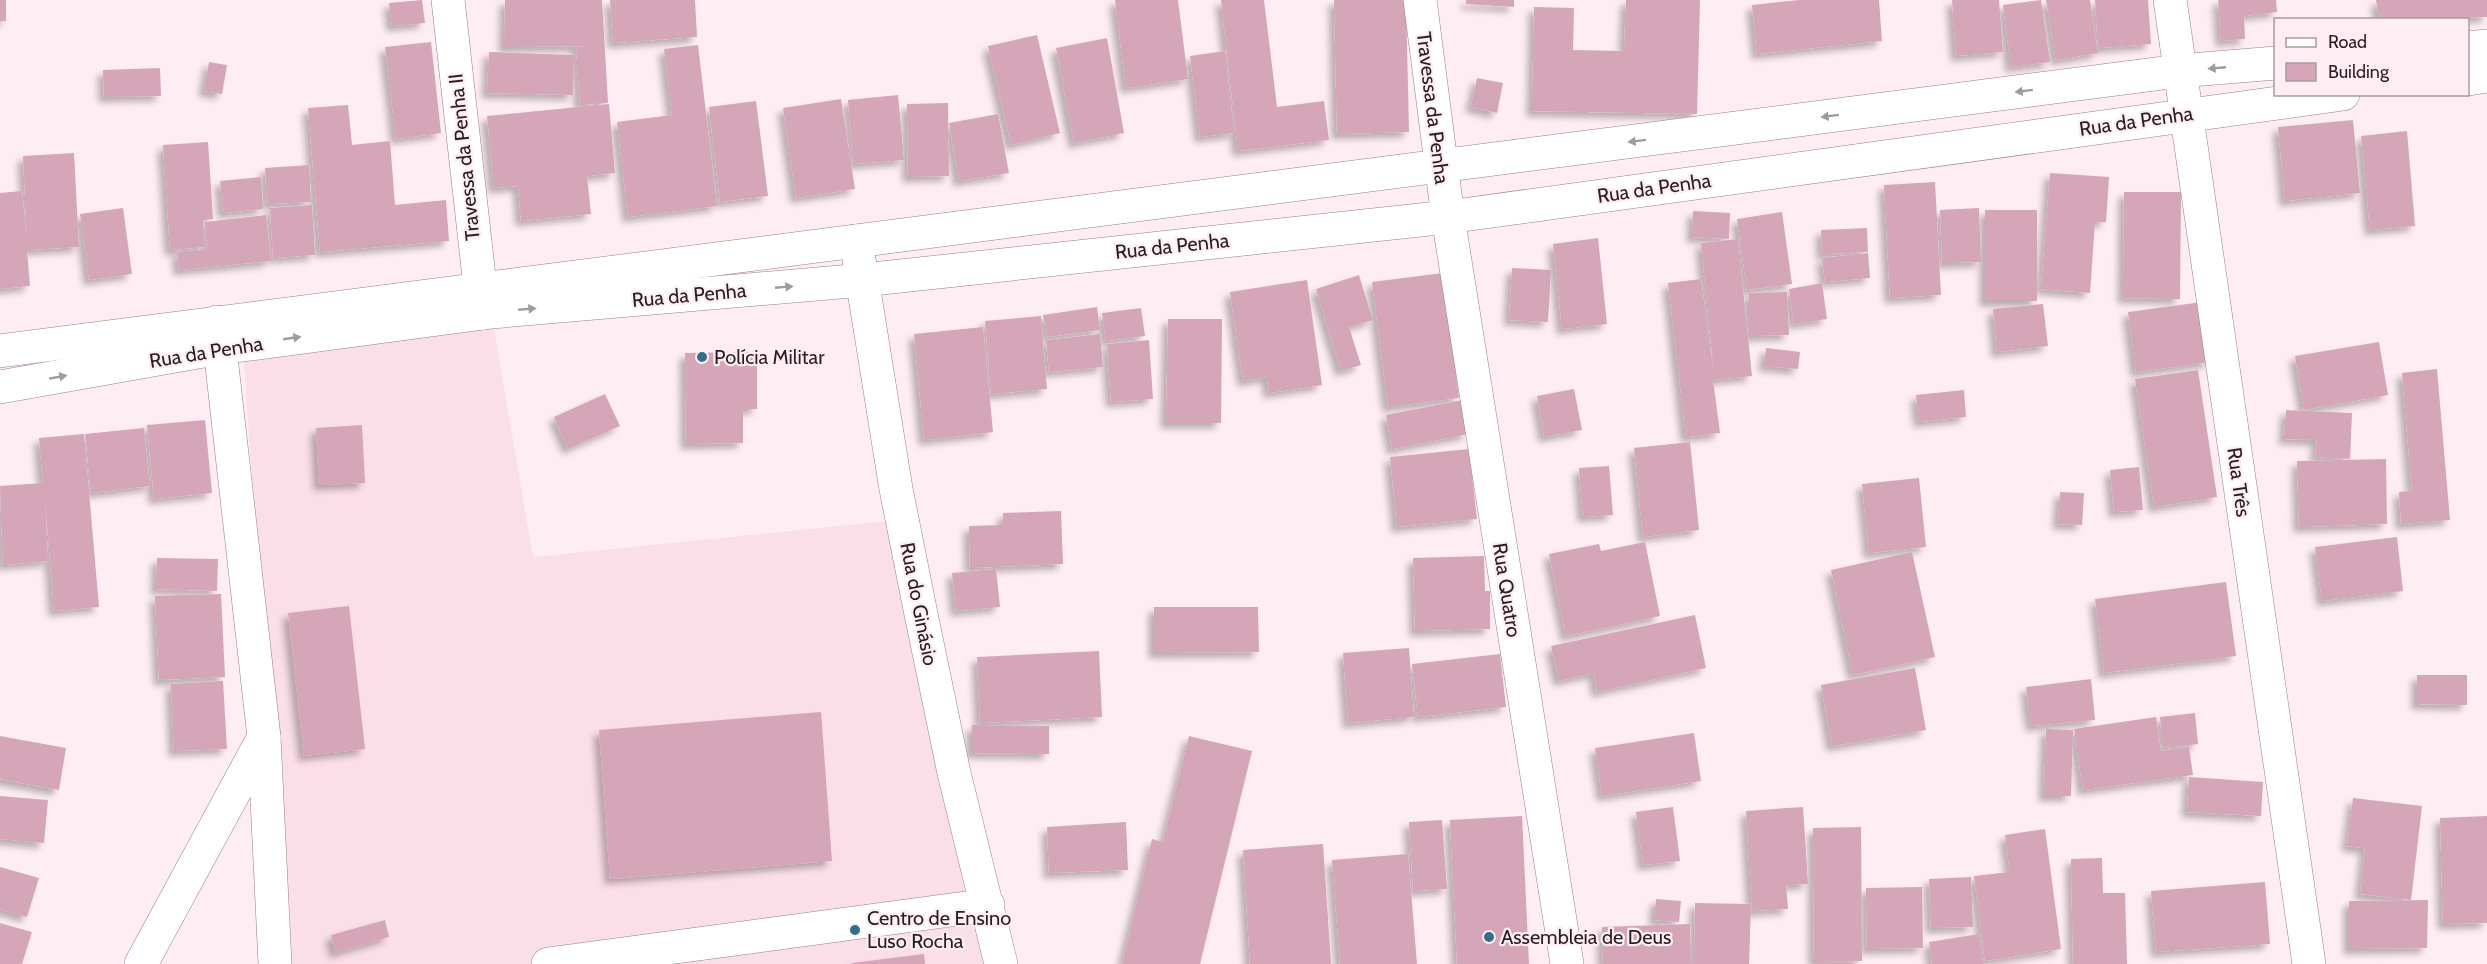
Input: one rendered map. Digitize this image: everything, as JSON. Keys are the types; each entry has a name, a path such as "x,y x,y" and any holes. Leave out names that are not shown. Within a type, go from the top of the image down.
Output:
{"street":[{"name":"Travessa da Penha II","path":"448,0 480,301"},
{"name":"Travessa da Penha","path":"1420,0 1448,217"},
{"name":"Rua Três","path":"2170,0 2178,71 2309,964"},
{"path":"2469,48 2487,46"},
{"name":"Rua da Penha","path":"0,351 218,335 480,301 856,241 2178,71 2274,63"},
{"path":"2469,79 2487,76"},
{"name":"Rua da Penha","path":"480,301 863,280 1448,217 2327,96"},
{"name":"Rua Quatro","path":"1448,217 1567,964"},
{"name":"Rua do Ginásio","path":"856,241 896,489 923,626 954,773 1001,964"},
{"name":"Rua da Penha","path":"0,387 218,335"},
{"path":"218,335 264,737 275,964"},
{"path":"141,964 264,737"},
{"path":"548,964 988,904"}],"shaded area":[{"path":"491,312 533,557 899,520 991,964 284,964 243,345"}],"building":[{"path":"0,0 6,0 6,21 0,21"},
{"path":"422,0 425,23 392,26 389,3"},
{"path":"505,0 602,0 608,103 580,105 576,47 588,46 504,47"},
{"path":"610,0 695,0 697,37 613,43"},
{"path":"1115,0 1178,0 1188,79 1126,88"},
{"path":"1221,0 1264,0 1277,107 1324,101 1329,140 1238,151"},
{"path":"1334,0 1406,0 1409,132 1337,134"},
{"path":"1466,0 1514,0 1514,7 1466,4"},
{"path":"1626,0 1700,0 1697,114 1532,111 1534,7 1574,8 1573,50 1624,51"},
{"path":"1799,0 1879,0 1882,41 1757,54 1752,5"},
{"path":"1952,0 1999,0 2003,52 1956,56"},
{"path":"2041,0 2050,62 2011,67 2003,5"},
{"path":"2046,0 2090,0 2098,53 2056,60"},
{"path":"2095,0 2148,0 2151,44 2098,48"},
{"path":"2218,0 2276,0 2277,12 2244,16 2245,39 2221,41"},
{"path":"2376,0 2487,0 2487,17 2379,18"},
{"path":"1037,35 1060,133 1011,145 988,46"},
{"path":"1107,38 1124,133 1074,143 1056,48"},
{"path":"431,42 441,133 396,139 385,47"},
{"path":"698,45 717,206 628,217 617,122 672,115 664,49"},
{"path":"1225,51 1234,133 1200,137 1190,56"},
{"path":"489,52 574,55 573,95 487,93"},
{"path":"209,62 227,65 222,94 204,91"},
{"path":"160,68 161,96 104,97 103,70"},
{"path":"1477,78 1503,83 1497,113 1471,107"},
{"path":"898,95 904,160 853,164 848,100"},
{"path":"841,99 855,189 796,198 783,108"},
{"path":"756,101 768,196 720,202 709,107"},
{"path":"948,103 949,176 908,177 907,104"},
{"path":"609,104 615,173 587,176 591,214 521,221 518,186 494,188 487,116"},
{"path":"348,105 352,145 390,141 395,205 446,200 449,241 320,252 308,108"},
{"path":"998,114 1009,173 959,181 949,123"},
{"path":"2353,120 2360,193 2285,201 2278,127"},
{"path":"2407,131 2415,226 2370,230 2361,136"},
{"path":"208,142 213,219 203,220 205,247 170,250 163,145"},
{"path":"74,153 79,247 27,250 30,286 0,289 0,193 22,191 27,238 23,156"},
{"path":"309,165 311,202 267,204 265,168"},
{"path":"2050,173 2109,177 2106,222 2095,222 2090,293 2041,289"},
{"path":"261,177 263,209 223,213 220,181"},
{"path":"1935,182 1941,295 1890,298 1884,185"},
{"path":"2124,192 2181,192 2180,299 2123,298"},
{"path":"312,205 315,255 273,258 270,208"},
{"path":"123,208 132,274 89,280 80,214"},
{"path":"1979,208 1981,262 1942,263 1940,210"},
{"path":"1985,210 2037,210 2037,301 1985,301"},
{"path":"1693,211 1730,213 1729,239 1692,237"},
{"path":"1782,212 1792,284 1747,290 1737,219"},
{"path":"266,215 271,261 179,270 177,252 207,249 205,222"},
{"path":"1867,228 1868,252 1822,254 1821,230"},
{"path":"1598,238 1607,324 1562,329 1553,244"},
{"path":"1738,239 1752,376 1713,380 1720,433 1686,437 1668,283 1701,279 1714,375 1701,243"},
{"path":"1868,253 1870,278 1825,282 1822,258"},
{"path":"1512,268 1551,270 1548,322 1509,320"},
{"path":"1443,273 1459,398 1388,407 1372,282"},
{"path":"1359,275 1373,320 1349,327 1361,365 1341,371 1316,289"},
{"path":"1307,280 1322,385 1269,393 1267,377 1243,381 1230,292"},
{"path":"1822,283 1827,319 1794,324 1789,289"},
{"path":"1787,292 1789,335 1749,336 1749,293"},
{"path":"2202,302 2210,362 2136,372 2128,312"},
{"path":"2043,304 2048,346 1997,352 1993,309"},
{"path":"1097,307 1100,330 1047,337 1043,315"},
{"path":"1141,308 1145,336 1106,341 1102,313"},
{"path":"1041,316 1047,389 991,394 985,321"},
{"path":"1168,319 1222,319 1221,423 1166,423"},
{"path":"983,327 993,432 924,440 914,334"},
{"path":"1100,334 1103,367 1049,372 1046,340"},
{"path":"1149,340 1153,399 1111,402 1107,344"},
{"path":"2379,342 2388,395 2304,410 2295,356"},
{"path":"1766,348 1800,352 1798,369 1764,366"},
{"path":"757,352 757,409 743,409 743,443 686,444 685,353"},
{"path":"2437,369 2450,520 2401,524 2399,492 2412,491 2402,373"},
{"path":"2198,370 2217,497 2154,507 2135,379"},
{"path":"1574,389 1582,430 1544,437 1537,396"},
{"path":"1964,390 1966,417 1919,422 1916,395"},
{"path":"605,394 620,426 568,449 554,417"},
{"path":"1462,400 1468,434 1392,449 1386,415"},
{"path":"2286,410 2352,413 2350,459 2315,457 2317,440 2284,439"},
{"path":"205,420 212,493 154,499 147,425"},
{"path":"362,425 365,483 319,485 316,428"},
{"path":"144,428 150,486 91,493 85,434"},
{"path":"84,434 99,607 54,611 45,499 48,561 3,565 0,486 43,483 39,438"},
{"path":"1690,442 1699,530 1643,537 1634,448"},
{"path":"1469,449 1477,519 1397,527 1390,457"},
{"path":"2386,459 2387,524 2299,527 2297,461"},
{"path":"1609,466 1613,515 1583,517 1579,468"},
{"path":"2139,467 2143,510 2114,512 2110,470"},
{"path":"1919,478 1926,547 1869,553 1862,484"},
{"path":"2060,492 2084,493 2082,525 2058,524"},
{"path":"1061,511 1063,564 970,568 969,526 1003,525 1003,513"},
{"path":"2397,537 2403,591 2322,601 2315,547"},
{"path":"1645,542 1660,616 1566,636 1549,554 1599,544 1601,551"},
{"path":"1912,552 1935,657 1853,675 1831,570"},
{"path":"1484,556 1485,591 1490,591 1490,629 1415,631 1413,558"},
{"path":"157,558 218,559 217,591 156,589"},
{"path":"996,569 1000,607 956,611 952,573"},
{"path":"2226,582 2236,656 2104,673 2095,599"},
{"path":"221,594 225,677 159,680 155,596"},
{"path":"349,606 365,749 304,756 288,613"},
{"path":"1154,607 1258,607 1259,652 1154,653"},
{"path":"1695,615 1706,668 1597,692 1594,673 1559,681 1551,646"},
{"path":"1409,648 1414,717 1348,723 1343,653"},
{"path":"1099,651 1102,717 980,723 977,657"},
{"path":"1500,654 1506,707 1418,717 1412,664"},
{"path":"1915,668 1926,730 1832,746 1821,685"},
{"path":"2417,675 2467,675 2467,705 2417,704"},
{"path":"2091,679 2095,720 2031,726 2026,687"},
{"path":"223,681 227,749 174,751 171,684"},
{"path":"821,712 832,861 610,879 599,730"},
{"path":"2195,713 2198,744 2163,748 2160,717"},
{"path":"2156,717 2161,751 2189,747 2193,775 2083,790 2074,729"},
{"path":"972,725 1049,726 1049,754 972,753"},
{"path":"2046,729 2073,730 2071,796 2044,796"},
{"path":"1694,733 1701,781 1602,796 1595,748"},
{"path":"0,736 66,748 59,790 0,779"},
{"path":"1189,736 1252,751 1200,964 1122,964 1152,839 1163,842"},
{"path":"2189,777 2263,782 2261,816 2187,812"},
{"path":"0,796 48,800 44,843 0,839"},
{"path":"2353,798 2422,806 2411,900 2360,894 2365,848 2347,846"},
{"path":"1673,807 1680,861 1643,865 1636,812"},
{"path":"1803,807 1808,884 1786,885 1788,909 1752,911 1746,811"},
{"path":"1522,816 1529,964 1457,964 1450,820"},
{"path":"2487,816 2487,923 2443,924 2440,818"},
{"path":"1442,820 1447,889 1413,891 1409,822"},
{"path":"1126,822 1128,870 1049,873 1047,827"},
{"path":"1861,827 1862,961 1814,962 1813,828"},
{"path":"2045,829 2061,949 1985,961 1974,876 2010,872 2005,835"},
{"path":"1323,844 1331,964 1250,964 1243,850"},
{"path":"1408,854 1417,964 1340,964 1332,860"},
{"path":"2102,858 2103,893 2125,893 2127,964 2073,964 2071,859"},
{"path":"0,867 39,878 27,917 0,909"},
{"path":"1971,877 1973,927 1931,928 1929,879"},
{"path":"2265,882 2270,944 2156,952 2151,891"},
{"path":"1922,887 1923,948 1867,949 1866,888"},
{"path":"1656,899 1681,901 1679,922 1654,920"},
{"path":"2428,900 2427,948 2349,949 2349,901"},
{"path":"1695,903 1751,904 1749,964 1694,964"},
{"path":"385,920 389,937 335,953 331,935"},
{"path":"0,923 32,932 22,964 0,964"},
{"path":"1690,924 1691,964 1603,964 1602,927"},
{"path":"1979,934 1984,964 1932,964 1929,942"},
{"path":"924,954 925,964 852,964 852,963"}],"place":[{"name":"Polícia Militar","path":"702,357"},
{"name":"Centro de Ensino Luso Rocha","path":"855,930"},
{"name":"Assembleia de Deus","path":"1489,937"}]}
